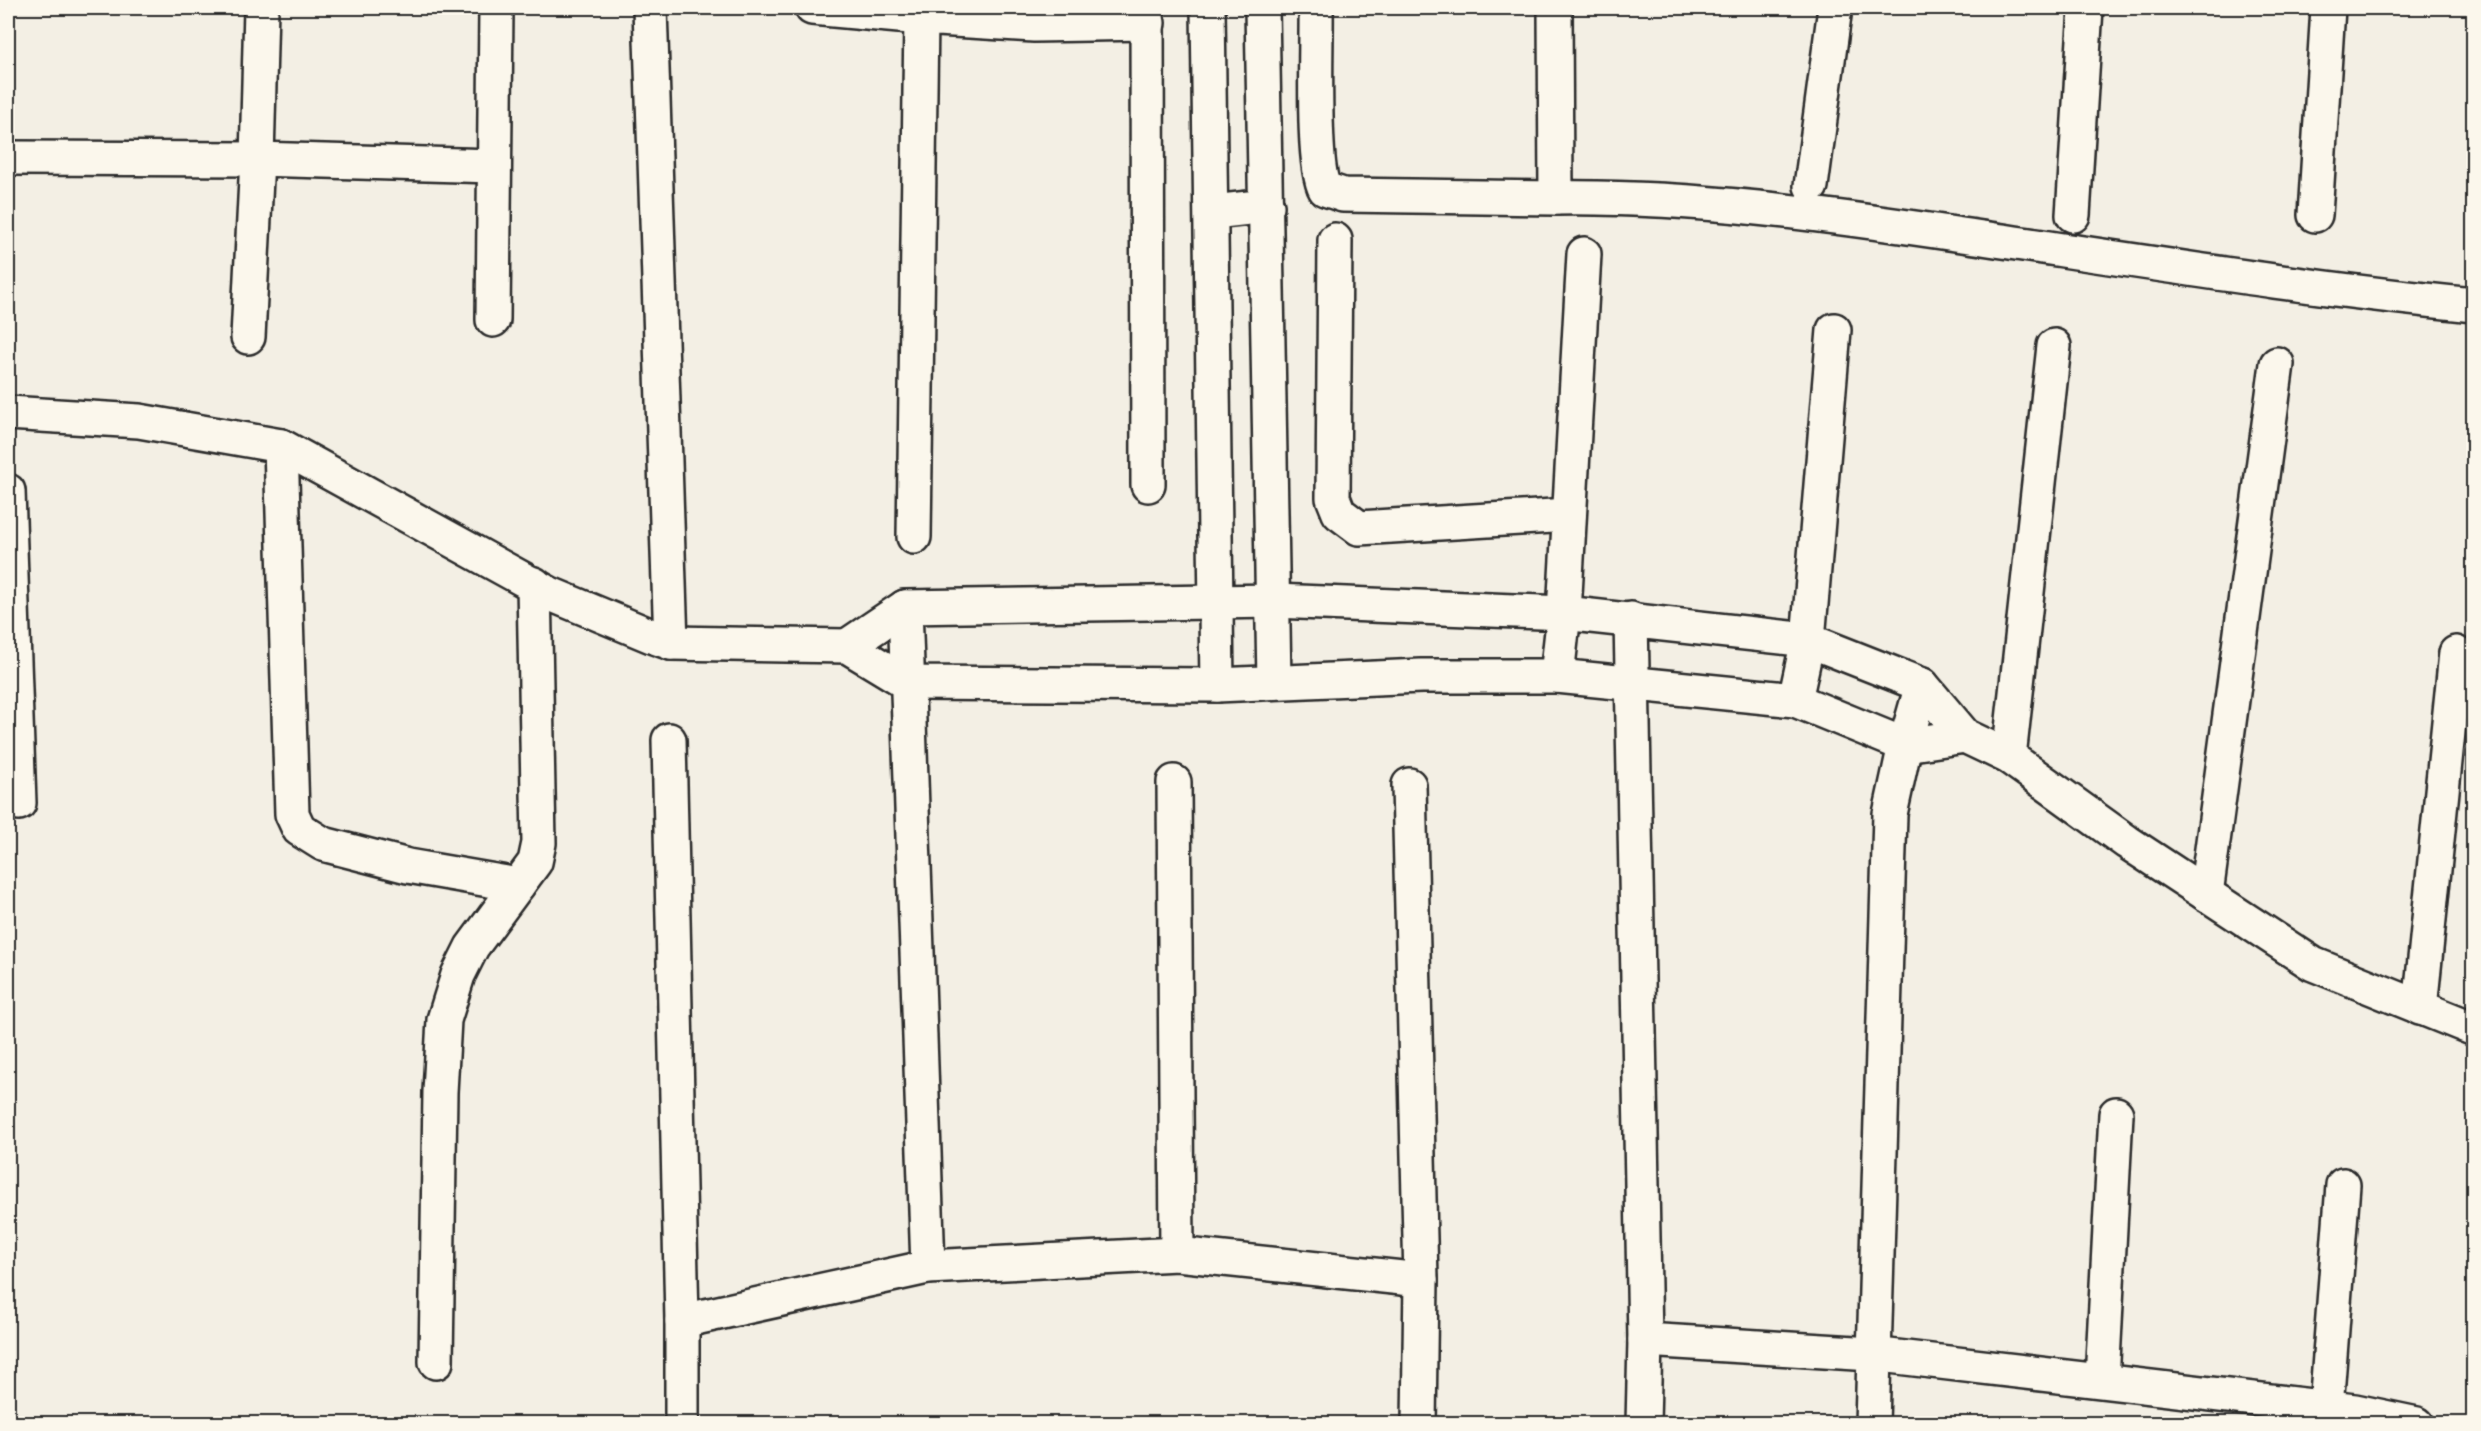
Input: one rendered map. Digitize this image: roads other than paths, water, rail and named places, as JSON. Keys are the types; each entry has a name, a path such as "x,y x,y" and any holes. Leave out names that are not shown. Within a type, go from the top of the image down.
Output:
{"street":[{"path":"248,337 257,159 261,8"},
{"path":"493,320 496,8"},
{"path":"650,8 663,640"},
{"path":"812,8 920,13 1034,25 1148,15 1148,485"},
{"path":"1208,8 1213,212 1217,685"},
{"path":"1263,8 1275,601 1274,682"},
{"path":"1316,8 1318,154 1321,182 1325,189 1343,195 1609,197 1817,214 2367,294 2474,305"},
{"path":"1555,8 1556,198"},
{"path":"1811,186 1835,8"},
{"path":"2073,215 2086,8"},
{"path":"2315,215 2328,8"},
{"path":"914,537 920,13"},
{"path":"8,158 257,159 494,166"},
{"path":"1213,212 1267,206"},
{"path":"1335,240 1333,498 1339,513 1359,528 1569,515"},
{"path":"1557,676 1564,613 1584,254"},
{"path":"1795,700 1808,640 1834,330"},
{"path":"2008,757 2054,345"},
{"path":"2206,894 2277,364"},
{"path":"8,414 139,422 281,446 541,589 663,640 847,646 908,683 1217,685 1421,676 1557,676 1795,700 1905,745 1965,736"},
{"path":"281,446 292,814 299,829 323,844 408,866 518,885"},
{"path":"8,491 19,803"},
{"path":"436,1362 440,1092 444,1020 458,975 472,947 535,862 539,843 541,589"},
{"path":"847,646 905,608 1217,601 1275,601 1564,613 1808,640 1922,685 1965,736 2008,757 2206,894 2313,964 2474,1029"},
{"path":"905,608 928,1267"},
{"path":"1631,619 1645,1340 1643,1424"},
{"path":"2420,1008 2456,653"},
{"path":"1872,1424 1872,1354 1890,814 1905,745 1922,685"},
{"path":"669,740 682,1320 682,1424"},
{"path":"1174,783 1177,1254"},
{"path":"1409,785 1421,1280 1419,1424"},
{"path":"2102,1380 2116,1114"},
{"path":"2326,1407 2343,1185"},
{"path":"682,1320 928,1267 1177,1254 1421,1280"},
{"path":"1645,1340 1872,1354 2326,1407 2417,1424"}]}
